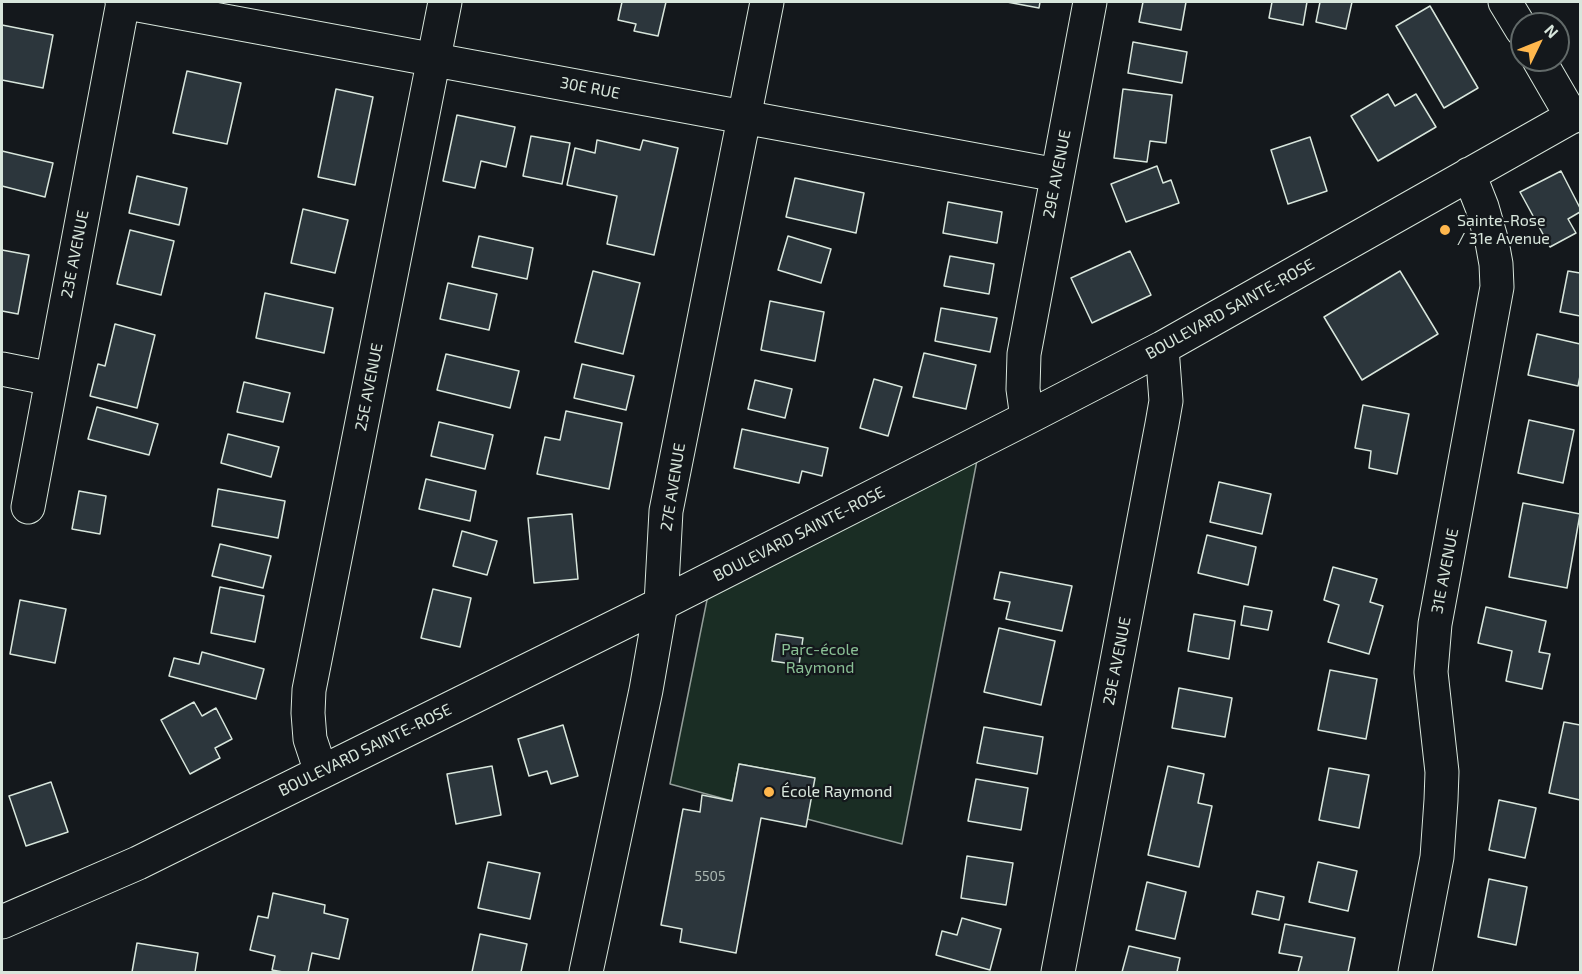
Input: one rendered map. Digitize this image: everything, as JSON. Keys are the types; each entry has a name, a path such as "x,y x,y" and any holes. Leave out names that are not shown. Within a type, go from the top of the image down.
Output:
{"street":[{"name":"30E RUE","path":"123,2 1057,176"},
{"name":"23E AVENUE","path":"27,507 123,2"},
{"name":"25E AVENUE","path":"321,772 310,739 309,690 445,2"},
{"name":"27E AVENUE","path":"586,972 646,690 661,604 666,511 767,2"},
{"name":"29E AVENUE","path":"1027,418 1023,389 1024,354 1090,2"},
{"path":"1547,72 1576,115"},
{"name":"BOULEVARD SAINTE-ROSE","path":"2,921 138,863 661,604 1027,418 1162,348 1576,115"},
{"name":"31E AVENUE","path":"1415,972 1437,857 1441,800 1442,772 1431,672 1433,640 1497,287 1497,264 1492,242 1469,174"},
{"name":"29E AVENUE","path":"1058,972 1164,412 1165,375 1162,348"},
{"path":"2,369 52,379"}],"green space":[{"name":"Parc-école Raymond","path":"980,445 902,844 807,819 814,778 739,764 732,801 670,784 710,585"}],"building":[{"path":"622,2 666,2 658,36 634,31 636,24 618,20"},
{"path":"1007,2 1040,2 1039,8"},
{"path":"1143,2 1186,2 1181,30 1139,22"},
{"path":"1272,2 1307,2 1303,25 1269,18"},
{"path":"1320,2 1352,2 1346,29 1316,22"},
{"path":"1430,6 1478,88 1444,108 1396,26"},
{"path":"2,25 53,35 43,88 2,80"},
{"path":"1133,42 1187,52 1182,83 1128,73"},
{"path":"187,71 241,83 227,144 173,133"},
{"path":"336,89 373,97 355,185 318,177"},
{"path":"1123,89 1172,95 1166,143 1150,141 1147,162 1114,158"},
{"path":"1388,94 1395,106 1416,94 1436,127 1378,161 1351,116"},
{"path":"457,115 515,127 506,167 481,161 475,188 443,181"},
{"path":"531,136 570,143 562,184 523,176"},
{"path":"1310,137 1327,191 1288,204 1271,150"},
{"path":"597,140 640,150 643,140 678,148 654,255 607,244 617,196 567,185 575,148 595,153"},
{"path":"2,151 53,163 45,197 2,186"},
{"path":"1157,166 1163,183 1171,180 1179,203 1126,222 1111,184"},
{"path":"1561,171 1580,212 1568,219 1576,233 1550,247 1520,192"},
{"path":"137,176 187,188 179,225 129,213"},
{"path":"795,178 864,193 856,233 786,217"},
{"path":"948,202 1002,212 997,243 943,233"},
{"path":"303,209 348,220 335,273 291,263"},
{"path":"130,230 174,241 161,295 117,284"},
{"path":"479,236 533,248 527,279 472,267"},
{"path":"788,236 831,249 821,283 778,270"},
{"path":"2,250 29,255 18,314 2,311"},
{"path":"1130,251 1151,295 1092,323 1071,278"},
{"path":"950,256 994,264 989,294 944,286"},
{"path":"593,271 640,283 623,354 575,342"},
{"path":"1400,271 1438,334 1362,380 1324,317"},
{"path":"1568,271 1580,273 1580,316 1560,312"},
{"path":"448,283 497,294 489,330 440,319"},
{"path":"265,293 333,308 324,353 256,338"},
{"path":"770,301 824,312 815,361 761,350"},
{"path":"941,308 997,318 990,352 935,341"},
{"path":"115,324 155,335 137,408 90,396 98,364 105,366"},
{"path":"1537,334 1580,344 1578,386 1528,375"},
{"path":"924,353 976,365 966,409 913,397"},
{"path":"446,354 519,371 510,408 437,390"},
{"path":"582,364 634,376 626,410 574,398"},
{"path":"874,379 902,387 888,436 860,428"},
{"path":"755,380 792,389 785,418 748,409"},
{"path":"244,382 290,393 283,422 237,412"},
{"path":"1363,405 1409,414 1397,474 1369,468 1371,451 1355,448"},
{"path":"97,407 158,424 149,455 88,439"},
{"path":"566,411 622,423 609,489 537,474 545,437 560,440"},
{"path":"1529,420 1574,430 1563,483 1518,473"},
{"path":"439,422 493,435 485,469 431,456"},
{"path":"742,429 828,448 822,476 802,471 799,483 734,468"},
{"path":"228,434 279,447 271,477 221,463"},
{"path":"426,479 476,491 470,521 419,509"},
{"path":"1219,482 1271,494 1262,534 1210,522"},
{"path":"218,489 285,501 278,538 212,526"},
{"path":"79,491 106,496 100,534 72,529"},
{"path":"1523,503 1580,514 1567,588 1509,577"},
{"path":"572,514 578,579 534,583 528,518"},
{"path":"462,531 497,541 487,575 453,566"},
{"path":"1207,535 1256,547 1248,585 1198,573"},
{"path":"220,544 271,556 263,588 212,576"},
{"path":"1333,567 1377,579 1370,602 1383,606 1369,654 1328,642 1339,605 1324,600"},
{"path":"1000,572 1072,586 1062,631 1006,619 1010,602 994,599"},
{"path":"220,587 264,596 255,642 211,633"},
{"path":"433,589 471,598 460,647 421,638"},
{"path":"20,600 66,609 55,663 10,654"},
{"path":"1244,606 1272,611 1268,630 1241,625"},
{"path":"1486,607 1546,621 1539,652 1550,654 1542,689 1506,681 1512,651 1478,643"},
{"path":"1194,614 1235,621 1229,659 1188,651"},
{"path":"999,628 1055,641 1041,705 984,692"},
{"path":"776,634 803,638 799,665 772,661"},
{"path":"202,652 264,669 256,699 169,676 174,658 199,664"},
{"path":"1330,670 1377,679 1366,739 1318,730"},
{"path":"1179,688 1232,698 1225,737 1172,728"},
{"path":"194,702 202,716 216,708 232,739 215,748 220,758 190,774 161,720"},
{"path":"1564,722 1580,725 1580,800 1549,793"},
{"path":"563,725 578,776 551,784 547,771 529,776 518,739"},
{"path":"984,727 1043,737 1037,774 977,763"},
{"path":"739,764 815,778 806,827 761,818 736,953 680,942 682,929 661,925 683,809 700,812 702,795 732,801"},
{"path":"492,766 501,815 456,824 447,774"},
{"path":"1168,766 1204,774 1198,803 1212,806 1199,867 1148,855"},
{"path":"1329,768 1369,775 1359,828 1319,820"},
{"path":"976,779 1028,788 1021,830 968,821"},
{"path":"51,782 68,832 26,846 9,796"},
{"path":"1499,800 1536,808 1525,858 1489,850"},
{"path":"967,856 1013,863 1006,905 961,898"},
{"path":"488,862 540,873 530,919 478,908"},
{"path":"1318,862 1357,871 1348,911 1309,902"},
{"path":"1489,879 1527,887 1516,945 1478,937"},
{"path":"1147,882 1186,892 1175,939 1136,930"},
{"path":"1257,891 1284,897 1279,920 1252,914"},
{"path":"273,893 325,905 324,913 348,919 339,959 312,953 308,972 283,972 272,970 275,956 250,950 258,916 268,918"},
{"path":"962,918 1001,929 990,970 936,955 942,931 957,935"},
{"path":"1285,924 1355,938 1348,972 1298,972 1302,957 1279,953"},
{"path":"480,934 527,944 521,972 472,972"},
{"path":"137,943 198,953 195,972 132,972"},
{"path":"1129,946 1180,958 1177,972 1122,972"}],"place":[{"name":"Sainte-Rose / 31e Avenue","path":"1445,230"},
{"name":"École Raymond","path":"769,792"}]}
